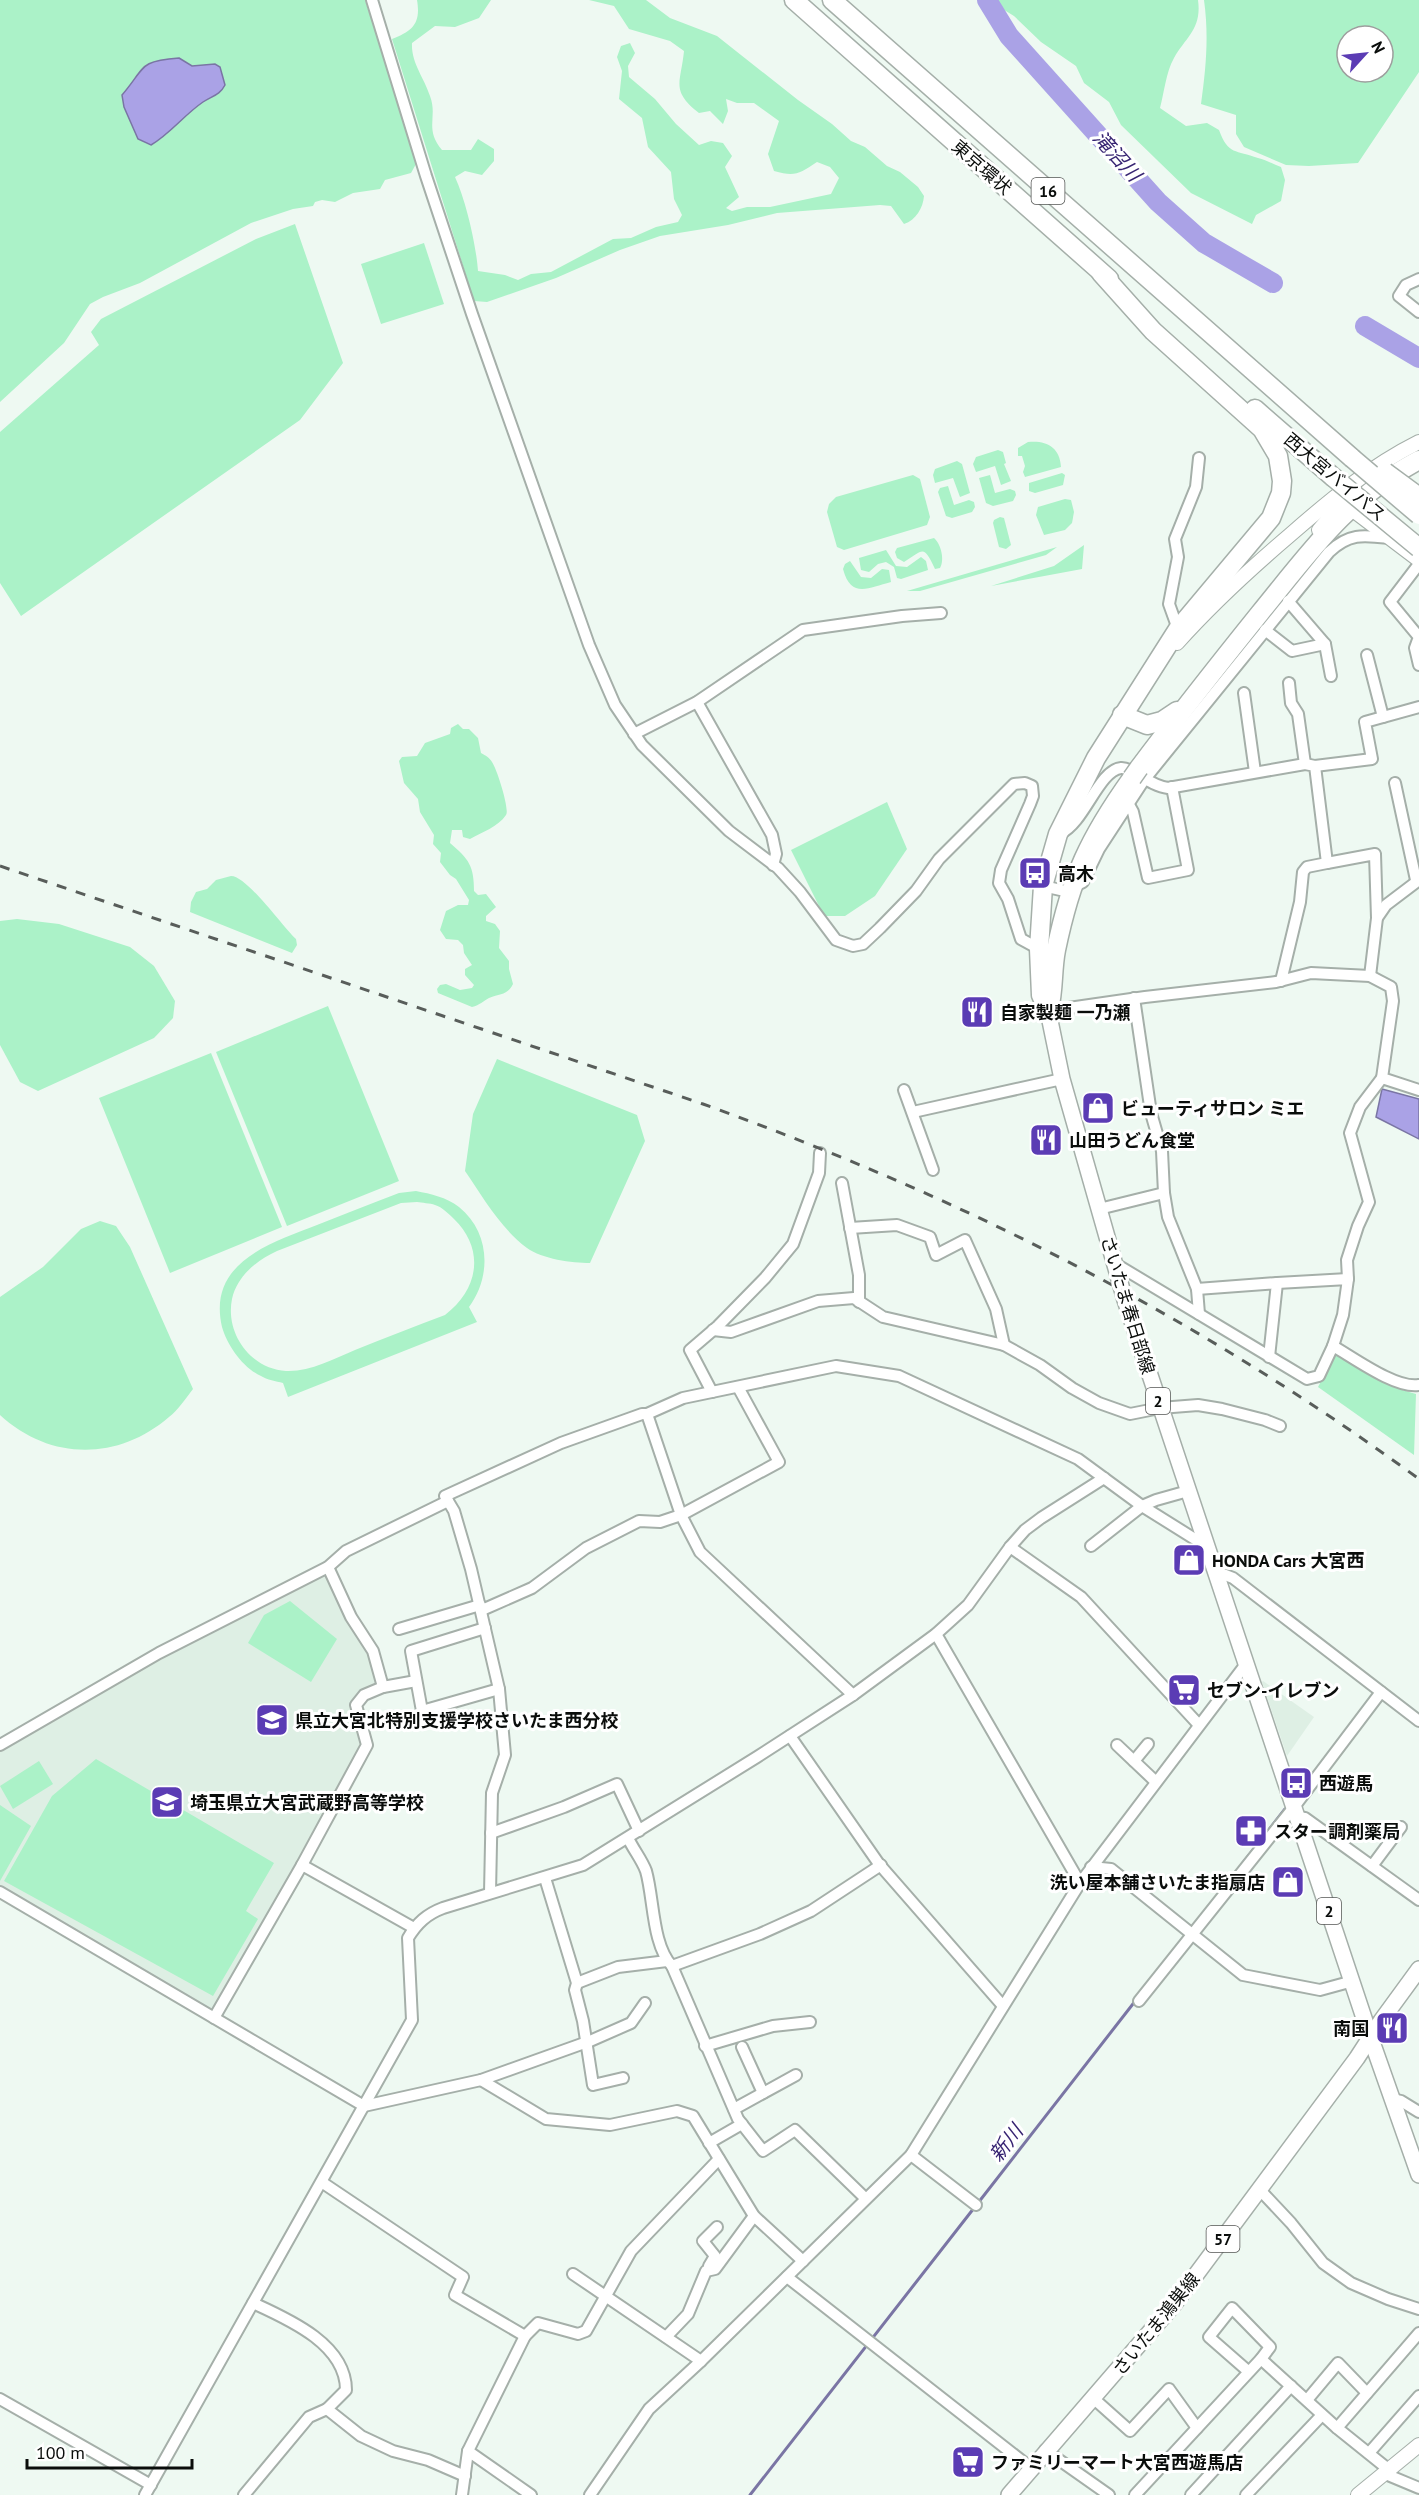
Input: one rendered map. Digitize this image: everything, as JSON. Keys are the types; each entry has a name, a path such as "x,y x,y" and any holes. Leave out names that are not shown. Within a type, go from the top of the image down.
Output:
{"highway":[{"name":"東京環状","path":"794,0 1101,273 1153,331 1249,410"},
{"name":"東京環状","path":"832,0 1264,382"},
{"name":"西大宮バイパス","path":"1264,382 1355,454 1419,515"},
{"name":"西大宮バイパス","path":"1249,410 1419,548"},
{"path":"1048,1011 1041,995 1047,951 1043,886 1058,834 1096,758 1178,629 1261,531 1281,494 1281,469 1278,456 1249,410"},
{"path":"1355,454 1419,496"},
{"path":"1047,951 1070,889 1096,831 1190,700 1282,598 1349,507 1384,480 1419,460"},
{"path":"1122,715 1147,725 1170,717 1190,700"}],"main road":[{"name":"さいたま春日部線","path":"1048,1011 1062,1079 1114,1263 1160,1408 1370,2037 1419,2175"},
{"name":"さいたま鴻巣線","path":"1013,2494 1045,2451 1175,2303 1357,2058 1419,1969"}],"street":[{"path":"372,0 426,176 590,645 615,705 634,734 642,745 729,831 772,865 800,892 836,940 853,946 863,944 916,891 939,860 1014,784 1025,783 1032,786 1033,796 1001,870 999,883 1008,900 1021,939 1047,951"},
{"path":"1419,279 1406,285 1399,296 1419,312"},
{"path":"1146,678 1190,629 1244,575 1330,501 1382,462 1419,442"},
{"path":"1043,886 1061,891 1083,882 1099,849 1128,803 1138,775 1265,630 1305,550 1343,501 1399,452"},
{"path":"1178,629 1169,604 1178,557 1175,539 1196,487 1199,458"},
{"path":"1349,507 1419,562 1390,602 1419,637 1415,648 1419,665"},
{"path":"1282,598 1339,542 1355,536 1389,538"},
{"path":"1282,598 1325,644 1330,676"},
{"path":"634,734 697,702 803,630 902,615 941,613"},
{"path":"1265,630 1292,651 1325,644"},
{"path":"1367,655 1383,717"},
{"path":"1289,683 1291,703 1298,714 1310,765 1327,863"},
{"path":"1244,693 1255,772"},
{"path":"697,702 772,835 776,854 772,865"},
{"path":"1058,834 1068,830 1075,823 1109,773 1119,768 1128,769 1156,787 1172,787 1255,772 1372,759 1365,722 1419,707"},
{"path":"1377,918 1386,904 1417,880 1395,783"},
{"path":"1128,803 1133,812 1148,878 1188,870 1172,787"},
{"path":"1281,981 1300,902 1304,872 1307,867 1375,854 1377,918 1370,976"},
{"path":"1048,1011 1134,998 1281,981 1311,973 1370,976 1391,987 1393,1001 1382,1078 1360,1107 1350,1133 1369,1202 1347,1260 1348,1279 1343,1315 1333,1346 1319,1376 1307,1379 1114,1263"},
{"path":"1134,998 1151,1113 1162,1151 1164,1193 1168,1217 1197,1289 1199,1314"},
{"path":"1382,1078 1419,1090"},
{"path":"913,1112 1062,1079"},
{"path":"904,1090 933,1170"},
{"path":"712,1392 690,1350 765,1278 793,1244 819,1173 820,1153"},
{"path":"842,1183 859,1275 859,1302"},
{"path":"1099,1209 1164,1193"},
{"path":"850,1228 897,1225 930,1236 936,1255 966,1240 996,1309 1004,1345"},
{"path":"1197,1289 1348,1279"},
{"path":"1269,1357 1277,1283"},
{"path":"713,1330 731,1332 818,1301 854,1298 884,1317 1004,1345 1099,1403 1130,1414 1160,1408 1197,1405 1222,1409 1280,1426"},
{"path":"1333,1346 1393,1379 1411,1386 1419,1385"},
{"path":"490,1893 492,1793 505,1755 499,1689 481,1607 454,1511 446,1496 534,1455 647,1414 683,1398 836,1366 899,1376 1078,1459 1142,1506 1206,1546"},
{"path":"682,1518 779,1462 738,1387"},
{"path":"647,1414 682,1518 700,1552 852,1695"},
{"path":"399,1629 481,1607 532,1588 586,1548 639,1521 660,1522 682,1518 782,1466"},
{"path":"145,2495 412,2020 408,1938 414,1928 430,1913 583,1866 790,1736 852,1695 936,1634 968,1605 1010,1547 1041,1518 1104,1478"},
{"path":"1090,1546 1142,1506 1188,1491"},
{"path":"0,1745 159,1653 328,1567 346,1551 448,1501"},
{"path":"1010,1547 1081,1597 1198,1725"},
{"path":"328,1567 351,1617 373,1651 383,1688"},
{"path":"1215,1571 1233,1578 1419,1721"},
{"path":"485,1628 411,1651 422,1711 499,1689"},
{"path":"936,1634 1080,1882"},
{"path":"590,2495 649,2409 911,2155 1080,1882 1246,1664"},
{"path":"214,2018 302,1865 367,1745 356,1706 364,1695 383,1688 416,1681"},
{"path":"1139,2001 1192,1934 1296,1812 1381,1692"},
{"path":"790,1736 881,1865 1003,2006"},
{"path":"1134,1761 1148,1744"},
{"path":"1117,1745 1156,1782"},
{"path":"491,1833 564,1807 616,1784 639,1831"},
{"path":"1296,1812 1419,1900"},
{"path":"1372,1866 1401,1827"},
{"path":"627,1838 645,1870 660,1941 705,2046 742,2124 763,2151 795,2130 865,2198"},
{"path":"302,1865 414,1928"},
{"path":"577,1983 618,1967 670,1963 760,1934 811,1911 881,1865"},
{"path":"1091,1867 1111,1869 1243,1975 1320,1990 1353,1981"},
{"path":"545,1878 577,1983 575,1990 583,2021 593,2085 623,2078"},
{"path":"0,1892 364,2106 482,2080 631,2023 645,2003"},
{"path":"705,2046 773,2026 810,2022"},
{"path":"742,2047 763,2093"},
{"path":"734,2109 796,2075"},
{"path":"482,2080 546,2119 610,2125 677,2111 693,2116 754,2216 803,2261"},
{"path":"1392,2099 1401,2101 1419,2112"},
{"path":"709,2143 742,2124"},
{"path":"911,2155 976,2205"},
{"path":"462,2495 468,2451 525,2336 538,2323 578,2334 586,2331 631,2251 719,2160"},
{"path":"322,2183 463,2277 455,2295 525,2336"},
{"path":"1260,2190 1323,2263 1351,2283 1419,2309"},
{"path":"706,2271 715,2269 754,2216"},
{"path":"666,2337 688,2314 706,2271 716,2256 703,2241 717,2227"},
{"path":"573,2274 701,2361"},
{"path":"787,2277 1031,2468"},
{"path":"244,2495 309,2417 327,2409 346,2390 346,2378 339,2361 298,2324 253,2303"},
{"path":"1135,2495 1197,2428 1250,2372 1262,2359 1270,2347 1232,2308 1209,2337 1250,2372"},
{"path":"1337,2428 1419,2333"},
{"path":"1262,2359 1322,2415 1369,2453 1386,2471 1419,2488"},
{"path":"1307,2400 1338,2363 1367,2393"},
{"path":"1191,2495 1291,2386"},
{"path":"1093,2398 1130,2431 1169,2389 1197,2428"},
{"path":"1369,2453 1419,2396"},
{"path":"0,2398 151,2485"},
{"path":"327,2409 362,2436 393,2451 428,2460 465,2476"},
{"path":"1246,2495 1322,2415"},
{"path":"1358,2495 1419,2445"},
{"path":"468,2451 531,2495"},
{"path":"1045,2451 1109,2495"}],"shaded area":[{"path":"179,58 192,66 215,64 220,67 225,85 218,93 196,107 151,145 138,139 124,107 122,95 144,67 156,61"},
{"path":"1382,1089 1419,1099 1419,1139 1376,1117"},
{"name":"埼玉県立大宮武蔵野高等学校","path":"328,1573 357,1639 365,1643 377,1684 358,1693 351,1705 365,1745 216,2007 212,2009 0,1887 0,1751 126,1676"},
{"path":"1262,1682 1314,1717 1287,1756"}],"green space":[{"path":"0,0 365,0 410,136 416,164 411,173 385,180 380,189 353,193 335,202 322,200 315,202 313,206 293,209 251,223 140,283 90,304 64,343 0,402"},
{"path":"417,0 491,0 479,18 455,27 435,26 412,43 416,64 432,103 432,129 442,150 471,150 478,139 494,149 494,161 482,175 465,171 455,177 470,223 478,271 505,275 518,280 531,274 551,272 613,239 631,238 656,227 678,222 682,215 674,199 671,172 648,147 642,118 619,99 622,71 617,57 621,46 630,43 635,53 628,66 629,77 655,99 676,124 699,145 711,141 723,143 732,156 725,167 739,197 726,208 732,211 747,207 770,207 831,194 839,178 830,167 817,162 797,173 787,174 774,171 768,154 779,121 754,103 737,103 726,99 728,111 723,124 710,111 699,113 681,92 680,79 684,51 670,41 629,29 614,6 589,0 646,0 670,18 717,36 851,141 865,147 887,166 900,172 918,187 924,196 922,205 915,217 904,224 891,206 880,205 777,213 728,225 660,236 620,250 556,278 487,302 474,301 392,39 405,33 414,25 418,15"},
{"path":"994,0 1198,0 1198,18 1192,32 1171,64 1160,108 1186,126 1207,123 1219,130 1229,148 1281,167 1285,180 1281,201 1256,215 1252,224 1191,193 1121,125 1109,102 1084,83 1076,66 1041,42 1014,16 996,5"},
{"path":"1204,0 1419,0 1419,72 1358,163 1286,165 1244,147 1236,134 1236,115 1201,104 1206,26"},
{"path":"295,224 343,363 300,420 21,616 0,583 0,432 99,345 91,332 101,319 256,239"},
{"path":"424,243 444,304 381,324 361,264"},
{"path":"1028,442 1041,442 1051,446 1058,454 1061,467 1025,477 1023,472 1025,466 1022,456 1018,456 1018,448"},
{"path":"998,450 1003,452 1006,463 1004,464 1011,481 1001,485 995,466 976,472 973,464 976,457"},
{"path":"957,461 962,464 970,493 960,497 953,478 935,483 933,475 935,469"},
{"path":"1062,473 1065,475 1063,485 1035,493 1029,491 1029,483"},
{"path":"913,475 920,479 930,517 927,525 844,550 837,547 827,512 829,504 836,497"},
{"path":"990,475 995,493 1010,489 1015,491 1013,501 993,506 986,503 979,478"},
{"path":"948,486 954,505 969,500 974,502 975,507 972,512 952,518 946,516 938,492 940,488"},
{"path":"1065,499 1071,500 1074,512 1072,523 1065,530 1044,535 1036,515 1038,507"},
{"path":"1000,517 1004,518 1011,545 1006,549 999,547 993,523"},
{"path":"934,538 942,552 940,568 935,569 923,552 919,552 904,562 897,558 895,552 897,548"},
{"path":"1084,545 1082,569 991,586 1054,566"},
{"path":"1057,547 1046,555 920,591 907,591"},
{"path":"886,550 896,566 907,567 921,557 926,561 928,570 901,579 897,578 894,567 886,562 878,564 869,572 861,570 859,558"},
{"path":"850,561 861,577 871,578 882,569 889,570 891,582 868,588 856,588 846,578 843,569"},
{"path":"458,724 463,729 469,729 478,738 481,753 492,762 502,789 507,812 499,823 470,839 463,837 462,830 452,830 450,843 469,864 473,875 474,891 478,895 486,894 496,907 486,916 486,921 495,924 500,931 499,948 509,961 513,984 506,992 472,1007 438,993 437,989 440,985 446,984 460,990 472,988 474,985 465,975 465,969 472,965 464,953 463,945 458,940 446,939 440,930 446,911 458,905 468,905 469,900 456,879 440,862 441,853 433,844 434,835 420,812 418,799 404,783 399,761 402,757 417,756 425,743 450,734 451,728"},
{"path":"887,802 907,849 875,896 845,916 824,916 791,850"},
{"path":"231,876 246,884 296,939 297,945 292,953 190,912 191,902 196,892 207,889 216,880"},
{"path":"17,919 59,924 130,947 154,966 175,1001 173,1018 154,1038 38,1091 20,1082 0,1045 0,921"},
{"path":"328,1006 399,1181 287,1226 216,1052"},
{"path":"211,1053 282,1227 170,1273 99,1098"},
{"path":"497,1059 637,1115 645,1141 590,1263 549,1258 527,1248 509,1232 485,1202 465,1171 473,1114"},
{"path":"416,1191 449,1201 469,1217 477,1229 482,1241 484,1268 482,1282 469,1307 477,1322 288,1397 283,1383 266,1378 248,1368 232,1348 222,1327 220,1305 224,1286 233,1271 263,1248 399,1193","holes":["419,1202 438,1206 452,1217 464,1231 474,1256 471,1281 456,1305 445,1315 321,1364 295,1371 273,1369 262,1364 243,1347 233,1325 232,1299 238,1283 255,1264 277,1251 401,1203"]},
{"path":"100,1221 116,1226 130,1247 193,1389 169,1417 149,1431 128,1442 106,1448 84,1450 40,1441 0,1415 0,1297 43,1267 81,1229"},
{"path":"1336,1353 1399,1389 1416,1394 1414,1455 1318,1387"},
{"path":"290,1601 337,1639 311,1682 248,1643 264,1615"},
{"path":"96,1759 274,1863 246,1911 258,1919 213,1996 4,1881 52,1796"},
{"path":"39,1761 53,1784 13,1809 0,1786"},
{"path":"0,1805 31,1826 0,1881"}],"waterway":[{"name":"滝沼川","path":"987,0 1009,36 1158,202 1204,243 1273,283"},
{"name":"滝沼川","path":"1365,326 1419,358"},
{"name":"新川","path":"1242,1864 1285,1809"},
{"name":"新川","path":"978,2203 1136,2000"},
{"name":"新川","path":"750,2495 974,2208"}],"railway":[{"path":"0,866 703,1104 800,1140 893,1179 1075,1265 1163,1313 1249,1364 1335,1420 1419,1479"}],"place":[{"name":"高木","path":"1035,873"},
{"name":"自家製麺 一乃瀬","path":"977,1012"},
{"name":"ビューティサロン ミエ","path":"1098,1108"},
{"name":"山田うどん食堂","path":"1046,1140"},
{"name":"HONDA Cars 大宮西","path":"1189,1560"},
{"name":"セブン-イレブン","path":"1184,1690"},
{"name":"県立大宮北特別支援学校さいたま西分校","path":"272,1720"},
{"name":"西遊馬","path":"1296,1783"},
{"name":"埼玉県立大宮武蔵野高等学校","path":"167,1802"},
{"name":"スター調剤薬局","path":"1251,1831"},
{"name":"洗い屋本舗さいたま指扇店","path":"1288,1882"},
{"name":"南国","path":"1392,2028"},
{"name":"ファミリーマート大宮西遊馬店","path":"968,2462"}]}
